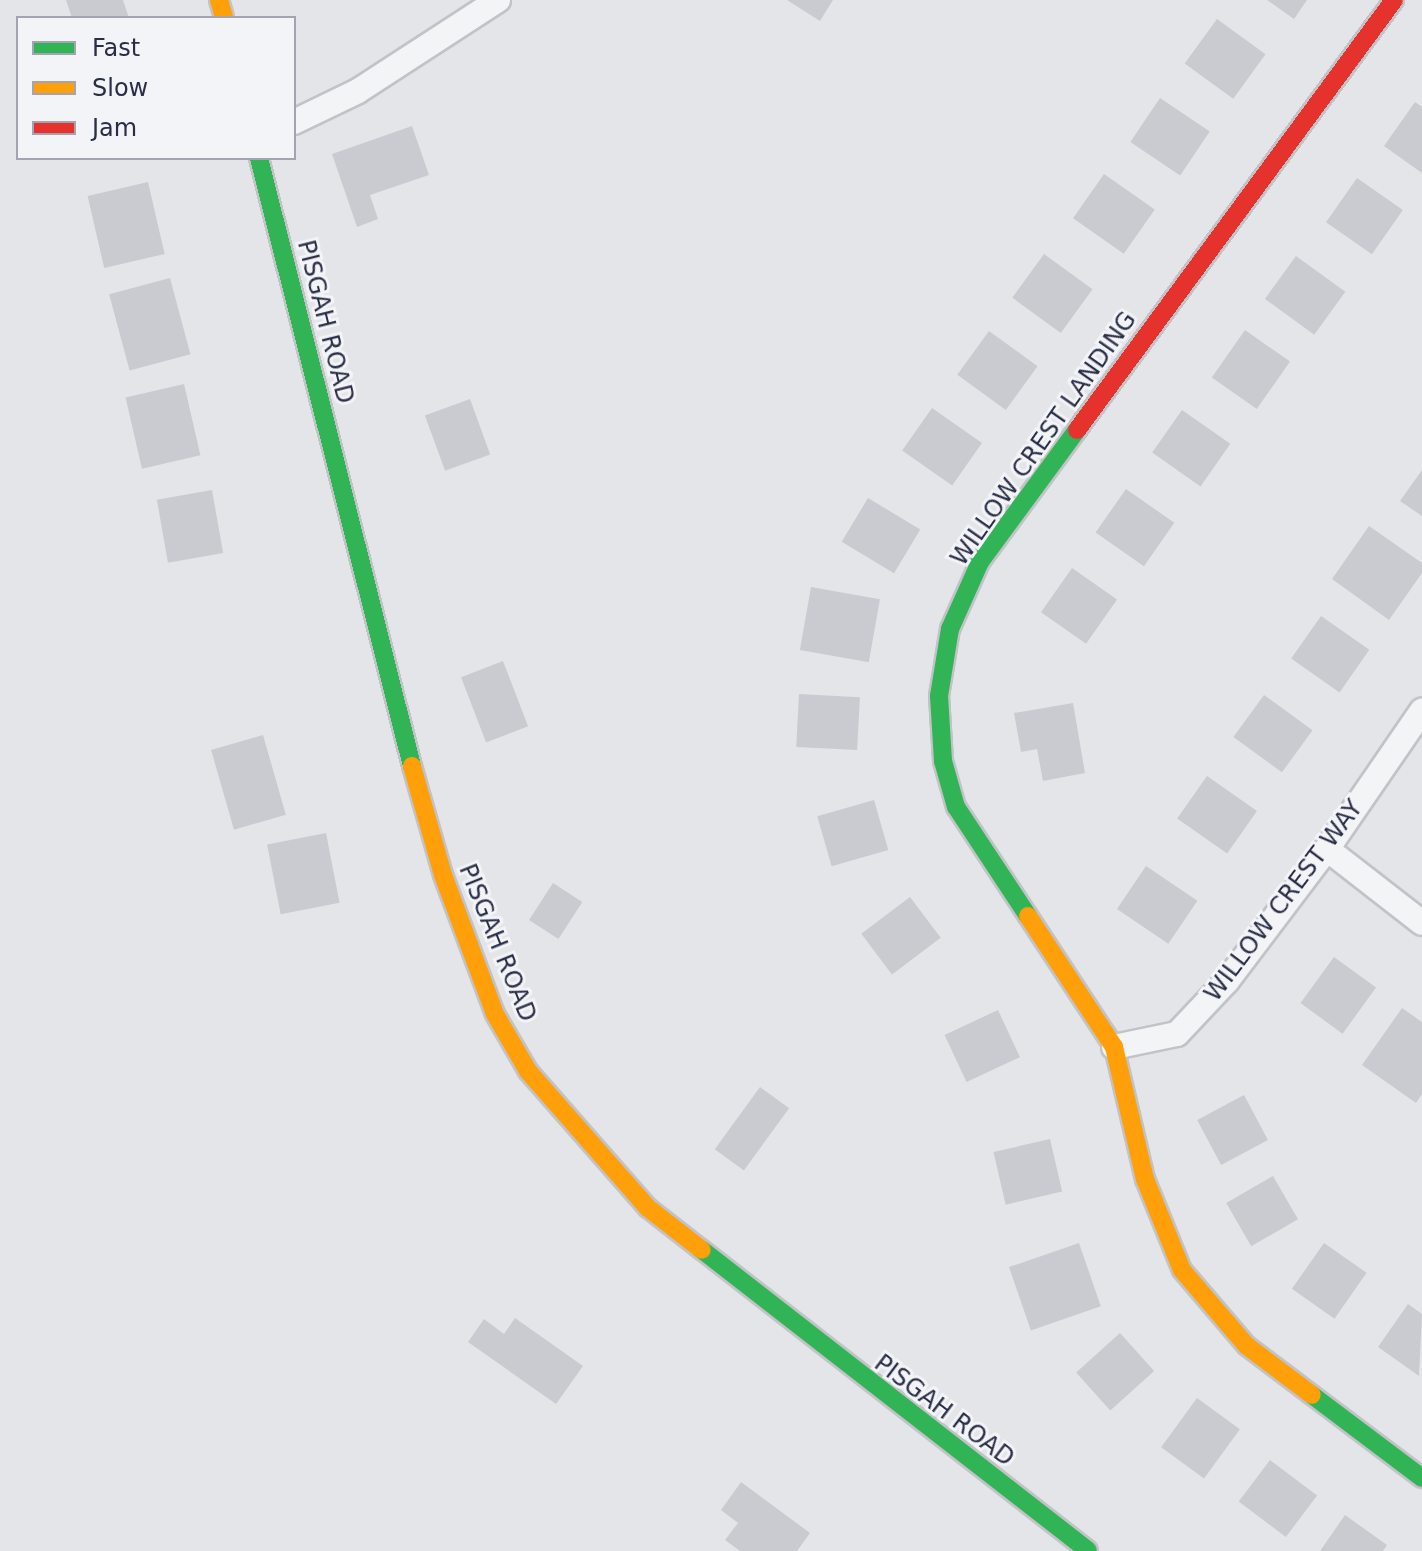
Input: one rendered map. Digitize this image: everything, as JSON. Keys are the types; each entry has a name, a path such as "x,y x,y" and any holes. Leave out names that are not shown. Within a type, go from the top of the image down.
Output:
{"street":[{"path":"296,121 358,91 498,0"},
{"name":"WILLOW CREST LANDING","path":"1394,0 980,562 950,629 939,696 943,761 956,807 1114,1047 1145,1179 1182,1270 1247,1346 1422,1478"},
{"name":"PISGAH ROAD","path":"259,160 394,699 443,875 495,1014 528,1071 648,1208 1088,1551"},
{"name":"WILLOW CREST WAY","path":"1114,1047 1177,1034 1227,981 1327,849 1422,711"},
{"path":"1327,849 1422,923"}],"building":[{"path":"66,0 123,0 128,16 71,16"},
{"path":"787,0 833,0 820,21"},
{"path":"1267,0 1307,0 1294,19"},
{"path":"1217,19 1266,54 1233,99 1185,63"},
{"path":"1160,98 1210,132 1180,175 1130,142"},
{"path":"1415,102 1422,107 1422,173 1384,146"},
{"path":"412,126 429,175 370,195 378,219 357,227 332,154"},
{"path":"1104,174 1155,210 1124,254 1073,218"},
{"path":"1357,178 1403,210 1372,254 1326,222"},
{"path":"148,182 165,254 104,268 88,196"},
{"path":"1044,254 1093,289 1061,333 1012,298"},
{"path":"1296,256 1345,292 1314,335 1265,299"},
{"path":"170,278 190,354 130,371 109,294"},
{"path":"1245,330 1290,362 1257,409 1212,378"},
{"path":"989,331 1038,366 1006,410 957,375"},
{"path":"184,384 200,455 142,469 126,397"},
{"path":"470,399 490,454 445,471 425,415"},
{"path":"932,408 982,443 952,486 902,451"},
{"path":"1182,410 1230,444 1201,486 1152,453"},
{"path":"1422,470 1422,516 1400,501"},
{"path":"1126,489 1174,523 1144,566 1096,532"},
{"path":"212,490 223,553 168,563 157,500"},
{"path":"868,498 920,529 894,573 842,542"},
{"path":"1369,526 1422,563 1422,573 1389,620 1332,579"},
{"path":"1072,568 1117,600 1086,644 1041,612"},
{"path":"811,587 880,599 869,662 800,650"},
{"path":"1321,616 1369,650 1340,692 1291,659"},
{"path":"503,661 528,726 486,742 461,677"},
{"path":"799,694 860,697 857,750 796,747"},
{"path":"1264,695 1313,730 1282,772 1233,737"},
{"path":"1073,703 1085,773 1043,781 1037,749 1021,752 1014,713"},
{"path":"263,735 286,815 234,830 211,750"},
{"path":"1207,776 1257,811 1227,854 1177,819"},
{"path":"874,800 888,850 832,866 817,816"},
{"path":"326,833 340,903 281,914 267,844"},
{"path":"1146,866 1197,901 1168,944 1117,909"},
{"path":"553,883 582,902 558,939 529,920"},
{"path":"910,897 941,938 892,974 861,934"},
{"path":"1334,957 1376,988 1343,1034 1300,1003"},
{"path":"1402,1008 1422,1022 1422,1094 1416,1103 1362,1065"},
{"path":"998,1010 1020,1057 967,1082 945,1035"},
{"path":"760,1087 789,1108 744,1170 715,1149"},
{"path":"1244,1095 1268,1140 1221,1165 1197,1120"},
{"path":"1050,1139 1062,1192 1006,1205 993,1152"},
{"path":"1273,1176 1298,1219 1251,1246 1226,1203"},
{"path":"1079,1243 1101,1306 1031,1330 1009,1267"},
{"path":"1324,1243 1367,1273 1334,1319 1292,1289"},
{"path":"1408,1304 1422,1314 1419,1376 1378,1347"},
{"path":"515,1318 583,1366 556,1404 468,1342 484,1319 504,1334"},
{"path":"1120,1333 1154,1371 1110,1410 1076,1372"},
{"path":"1197,1398 1240,1429 1204,1479 1161,1447"},
{"path":"1270,1460 1317,1496 1286,1537 1239,1502"},
{"path":"741,1482 810,1533 797,1551 740,1551 725,1540 738,1523 721,1510"},
{"path":"1345,1515 1387,1545 1383,1551 1320,1551"}],"traffic: fast":[{"path":"260,160 412,766"},
{"path":"1028,916 956,807 943,761 939,696 950,629 980,562 1077,430"},
{"path":"702,1250 1088,1551"},
{"path":"1312,1395 1422,1478"}],"traffic: slow":[{"path":"219,0 223,16"},
{"path":"412,766 443,875 495,1014 528,1071 648,1208 702,1250"},
{"path":"1028,916 1114,1047 1145,1179 1182,1270 1247,1346 1312,1395"}],"traffic: jam":[{"path":"1077,430 1394,0"}]}
